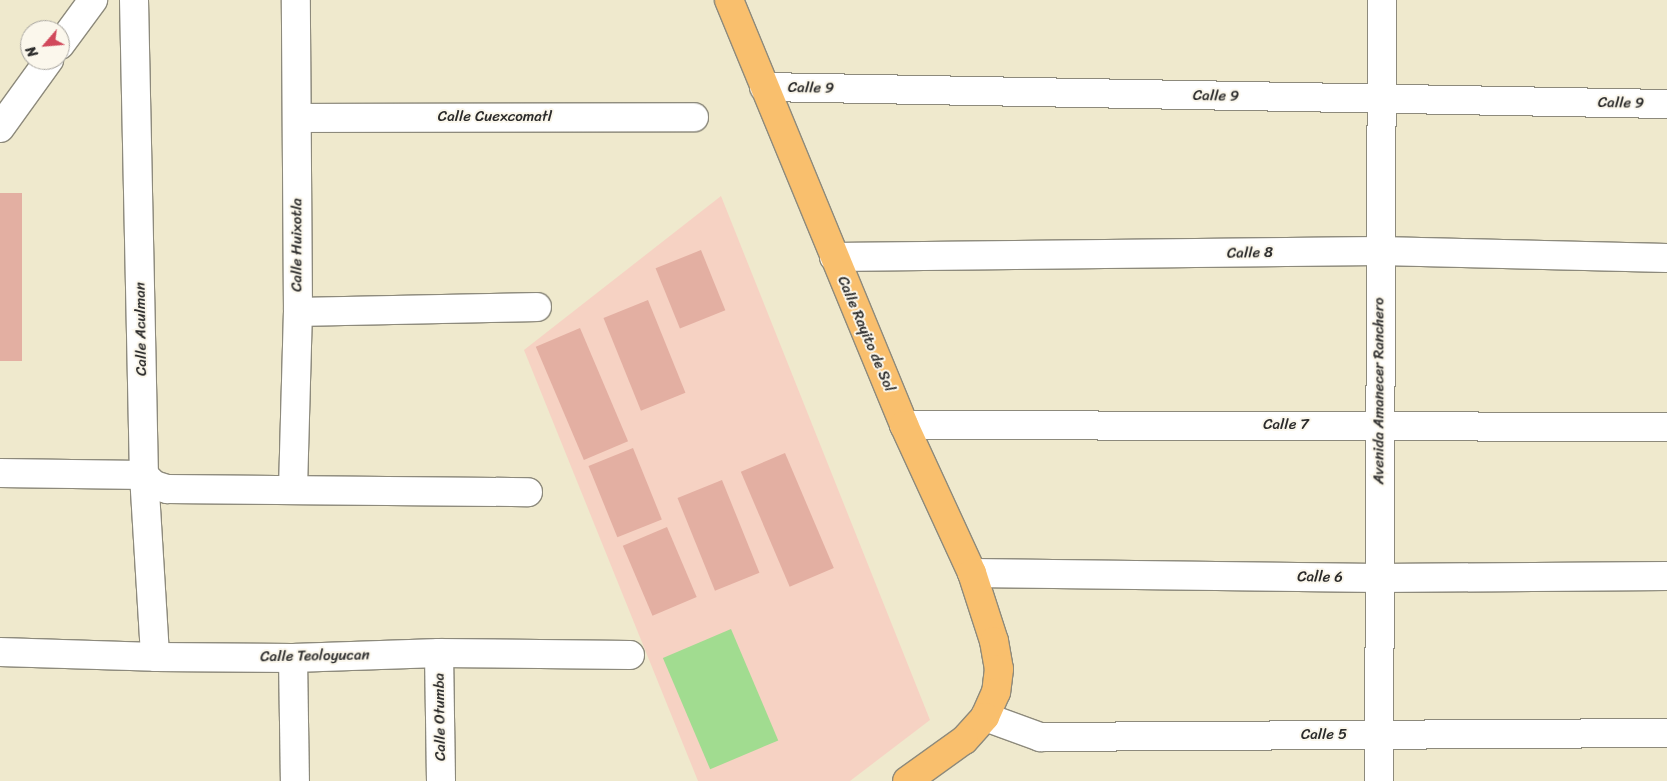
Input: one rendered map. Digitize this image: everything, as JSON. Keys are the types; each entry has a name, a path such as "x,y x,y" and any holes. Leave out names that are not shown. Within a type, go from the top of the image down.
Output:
{"main road":[{"name":"Calle Rayito de Sol","path":"729,0 904,425 972,573 994,641 998,668 996,692 985,717 964,740 907,781"}],"street":[{"path":"70,31 93,0"},
{"name":"Calle Aculman","path":"134,0 144,476 155,657"},
{"name":"Calle Huixotla","path":"293,489 298,312 296,0"},
{"name":"Avenida Amanecer Ranchero","path":"1379,781 1380,578 1378,425 1382,0"},
{"path":"0,128 42,70"},
{"name":"Calle 9","path":"764,87 1667,104"},
{"name":"Calle Cuexcomatl","path":"297,118 694,117"},
{"name":"Calle 8","path":"834,257 1380,251 1667,258"},
{"path":"298,312 537,307"},
{"name":"Calle 7","path":"904,425 1667,427"},
{"path":"0,473 144,476 154,485 167,488 528,492"},
{"name":"Calle 6","path":"972,573 1380,578 1667,576"},
{"name":"Calle Teoloyucan","path":"0,652 155,657 294,658 439,653 630,655"},
{"name":"Calle Otumba","path":"439,653 441,781"},
{"path":"294,658 295,781"},
{"name":"Calle 5","path":"985,717 1040,737 1667,734"}],"shaded area":[{"path":"721,196 930,720 850,781 698,781 524,350"}],"green space":[{"path":"731,629 778,740 710,769 663,658"}],"building":[{"path":"0,193 22,193 22,361 0,361"},
{"path":"701,250 725,310 680,329 656,268"},
{"path":"648,300 685,393 641,411 603,318"},
{"path":"580,328 628,441 584,460 536,347"},
{"path":"633,448 662,519 617,537 588,466"},
{"path":"785,453 834,568 790,587 741,472"},
{"path":"722,480 759,573 715,591 677,498"},
{"path":"667,527 697,597 653,616 623,546"}]}
